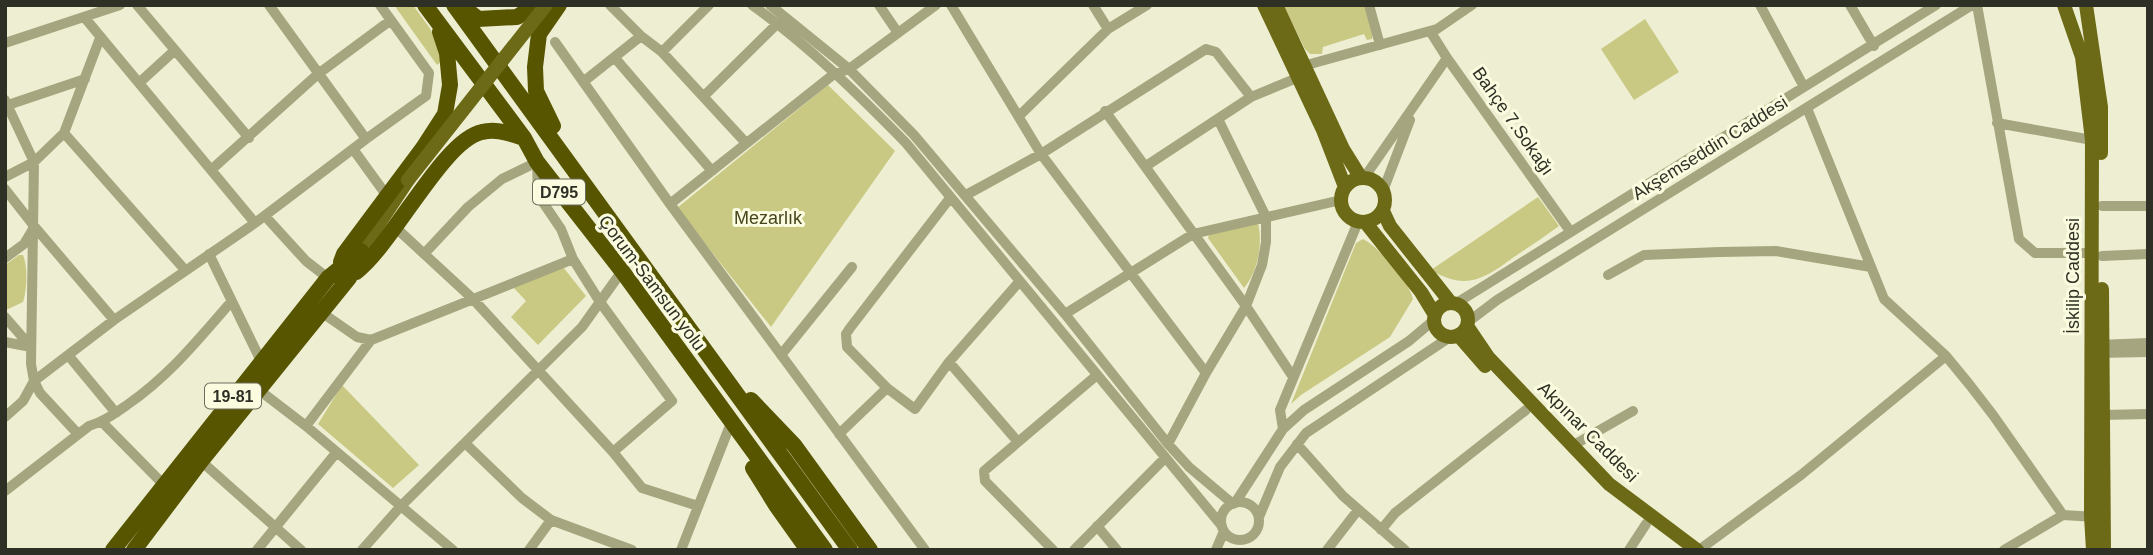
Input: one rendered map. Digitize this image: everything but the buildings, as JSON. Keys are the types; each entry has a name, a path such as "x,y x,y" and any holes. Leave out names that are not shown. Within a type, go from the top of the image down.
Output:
{"highway":[{"name":"Çorum-Samsun yolu","path":"425,5 524,138 537,162 597,243 622,271 825,550"},
{"name":"Çorum-Samsun yolu","path":"454,5 850,550"},
{"path":"461,5 478,19 489,19 517,17 536,5"},
{"path":"559,5 539,34 535,67 536,91 544,112 597,200"},
{"path":"436,20 447,53 450,85 445,114 344,254 338,274 360,270 446,158 470,136 489,130 524,138"},
{"name":"19-81","path":"113,550 261,361 361,251"},
{"name":"19-81","path":"134,550 201,461 321,312 338,274"},
{"path":"710,359 794,445 870,550"},
{"path":"698,376 776,505 808,550"}],"main road":[{"path":"361,251 408,180 546,5"},
{"path":"1264,5 1343,149 1363,178 1375,182 1383,191 1383,211 1378,217 1361,222"},
{"path":"1276,5 1323,130 1343,193 1346,214 1361,222 1421,292 1435,317 1440,333 1461,330 1463,309 1453,303 1390,226 1383,211"},
{"name":"İskilip Caddesi","path":"2064,5 2082,57 2092,140 2098,255 2097,517 2104,550"},
{"name":"İskilip Caddesi","path":"2086,5 2101,107 2102,206 2098,255"},
{"path":"1343,193 1363,178"},
{"path":"1435,317 1443,305 1453,303"},
{"name":"Akpınar Caddesi","path":"1461,330 1526,410 1591,480 1681,550"},
{"name":"Akpınar Caddesi","path":"1461,330 1609,484 1698,550"},
{"name":"İskilip Caddesi","path":"2093,550 2102,415 2097,349"}],"street":[{"path":"5,43 120,5"},
{"path":"137,5 249,138"},
{"path":"269,5 366,138"},
{"path":"5,417 23,401 34,381 68,355 260,219 426,96 429,73 380,5"},
{"path":"610,5 641,36 662,52 746,143"},
{"path":"662,52 709,5"},
{"path":"752,5 778,23 906,143 1164,458 1223,528 1243,545 1257,531 1259,517 1250,505 1234,503 1189,467 1065,314 914,135 849,69 770,5"},
{"path":"879,5 898,33"},
{"path":"670,204 834,74 849,69 936,5"},
{"path":"951,5 1041,154 1206,373"},
{"path":"1093,5 1108,29"},
{"path":"1019,116 1108,29 1147,5"},
{"path":"1370,5 1380,46"},
{"path":"1146,166 1251,97 1300,72 1430,31 1451,21 1472,5"},
{"path":"1760,5 1804,86"},
{"path":"1850,5 1874,46"},
{"name":"Akşemseddin Caddesi","path":"1453,303 1804,86 1874,46 1936,5"},
{"name":"Akşemseddin Caddesi","path":"1259,517 1280,467 1306,433 1461,330 1508,292 1972,5"},
{"path":"1977,5 2016,232 2023,244 2035,253 2148,254"},
{"path":"85,18 211,170 306,261 338,274"},
{"path":"211,170 318,74 391,20"},
{"path":"704,96 778,23"},
{"name":"Bahçe 7.Sokağı","path":"1430,31 1570,231"},
{"path":"583,82 641,36"},
{"path":"5,177 34,162 64,133 100,38"},
{"path":"555,42 670,204 925,550"},
{"path":"966,195 1041,154 1206,49 1216,52 1251,97"},
{"path":"139,83 174,51"},
{"path":"615,58 712,171"},
{"path":"1363,178 1447,58"},
{"path":"78,434 40,393 34,381 31,347 34,162 6,102 85,79"},
{"path":"1383,191 1415,104"},
{"path":"1807,108 1884,299 1946,356 1993,415 2063,515"},
{"path":"1105,111 1246,306 1293,377"},
{"path":"1168,444 1246,306 1262,265 1266,242 1266,217 1218,119"},
{"path":"1997,123 2092,140"},
{"path":"64,133 185,270"},
{"path":"353,149 387,196"},
{"path":"424,254 468,207 502,180 537,162 538,195 561,229 573,259 600,302 672,401 613,452"},
{"path":"5,189 114,320"},
{"path":"1065,314 1194,234 1266,217 1343,193"},
{"path":"950,198 846,334 847,347 887,388 915,409 949,362 1019,282"},
{"path":"2102,206 2148,206"},
{"path":"1283,429 1280,410 1361,222"},
{"path":"5,258 24,244 34,226"},
{"path":"395,227 473,299 613,452 642,488 698,506"},
{"path":"1608,275 1644,255 1720,252 1776,251 1871,267"},
{"path":"209,254 261,361"},
{"path":"306,426 371,340 573,259"},
{"path":"781,355 852,267"},
{"path":"362,550 400,507 582,327 622,271"},
{"path":"5,491 89,426 102,422 155,386 231,302"},
{"path":"321,312 357,337 371,340"},
{"path":"5,317 31,347"},
{"path":"1216,550 1223,528 1223,513 1234,503 1283,429 1304,410 1409,341 1435,317"},
{"path":"5,342 31,347"},
{"path":"2097,349 2148,343"},
{"path":"2097,349 2148,352"},
{"path":"68,355 116,412"},
{"path":"1698,550 1801,475 1946,356"},
{"path":"949,362 1018,442"},
{"path":"1053,550 985,481 984,471 1097,375"},
{"path":"839,434 887,388"},
{"path":"259,390 306,426 453,550"},
{"path":"1381,530 1395,513 1526,410"},
{"path":"1572,446 1633,411"},
{"path":"2102,415 2148,414"},
{"path":"102,422 163,484"},
{"path":"681,550 729,428"},
{"path":"465,443 522,498 551,520 632,550"},
{"path":"1297,444 1320,472 1381,530 1390,545 1405,550"},
{"path":"257,550 336,453"},
{"path":"1074,550 1164,458"},
{"path":"201,461 301,550"},
{"path":"1326,550 1358,510"},
{"path":"2004,550 2063,515 2097,517"},
{"path":"529,550 551,520"},
{"path":"1629,550 1646,524"},
{"path":"1097,526 1116,550"},
{"path":"593,550 597,537"}],"green space":[{"path":"394,5 413,5 431,30 443,60 437,65"},
{"path":"1283,5 1367,5 1373,30 1372,39 1367,40 1364,34 1323,47 1322,54 1310,54"},
{"path":"1645,19 1679,72 1634,100 1601,49"},
{"name":"Mezarlık","path":"828,85 895,151 771,327 677,208"},
{"path":"1538,197 1559,226 1503,265 1484,276 1465,281 1455,280 1431,270"},
{"path":"1258,223 1258,257 1253,274 1244,288 1208,238 1209,235"},
{"path":"1363,239 1392,265 1406,283 1413,299 1390,337 1291,404 1356,243"},
{"path":"23,255 26,266 23,302 6,310 5,265"},
{"path":"563,267 586,296 538,345 511,317 526,301 512,286"},
{"path":"342,385 419,465 393,488 318,424"}]}
